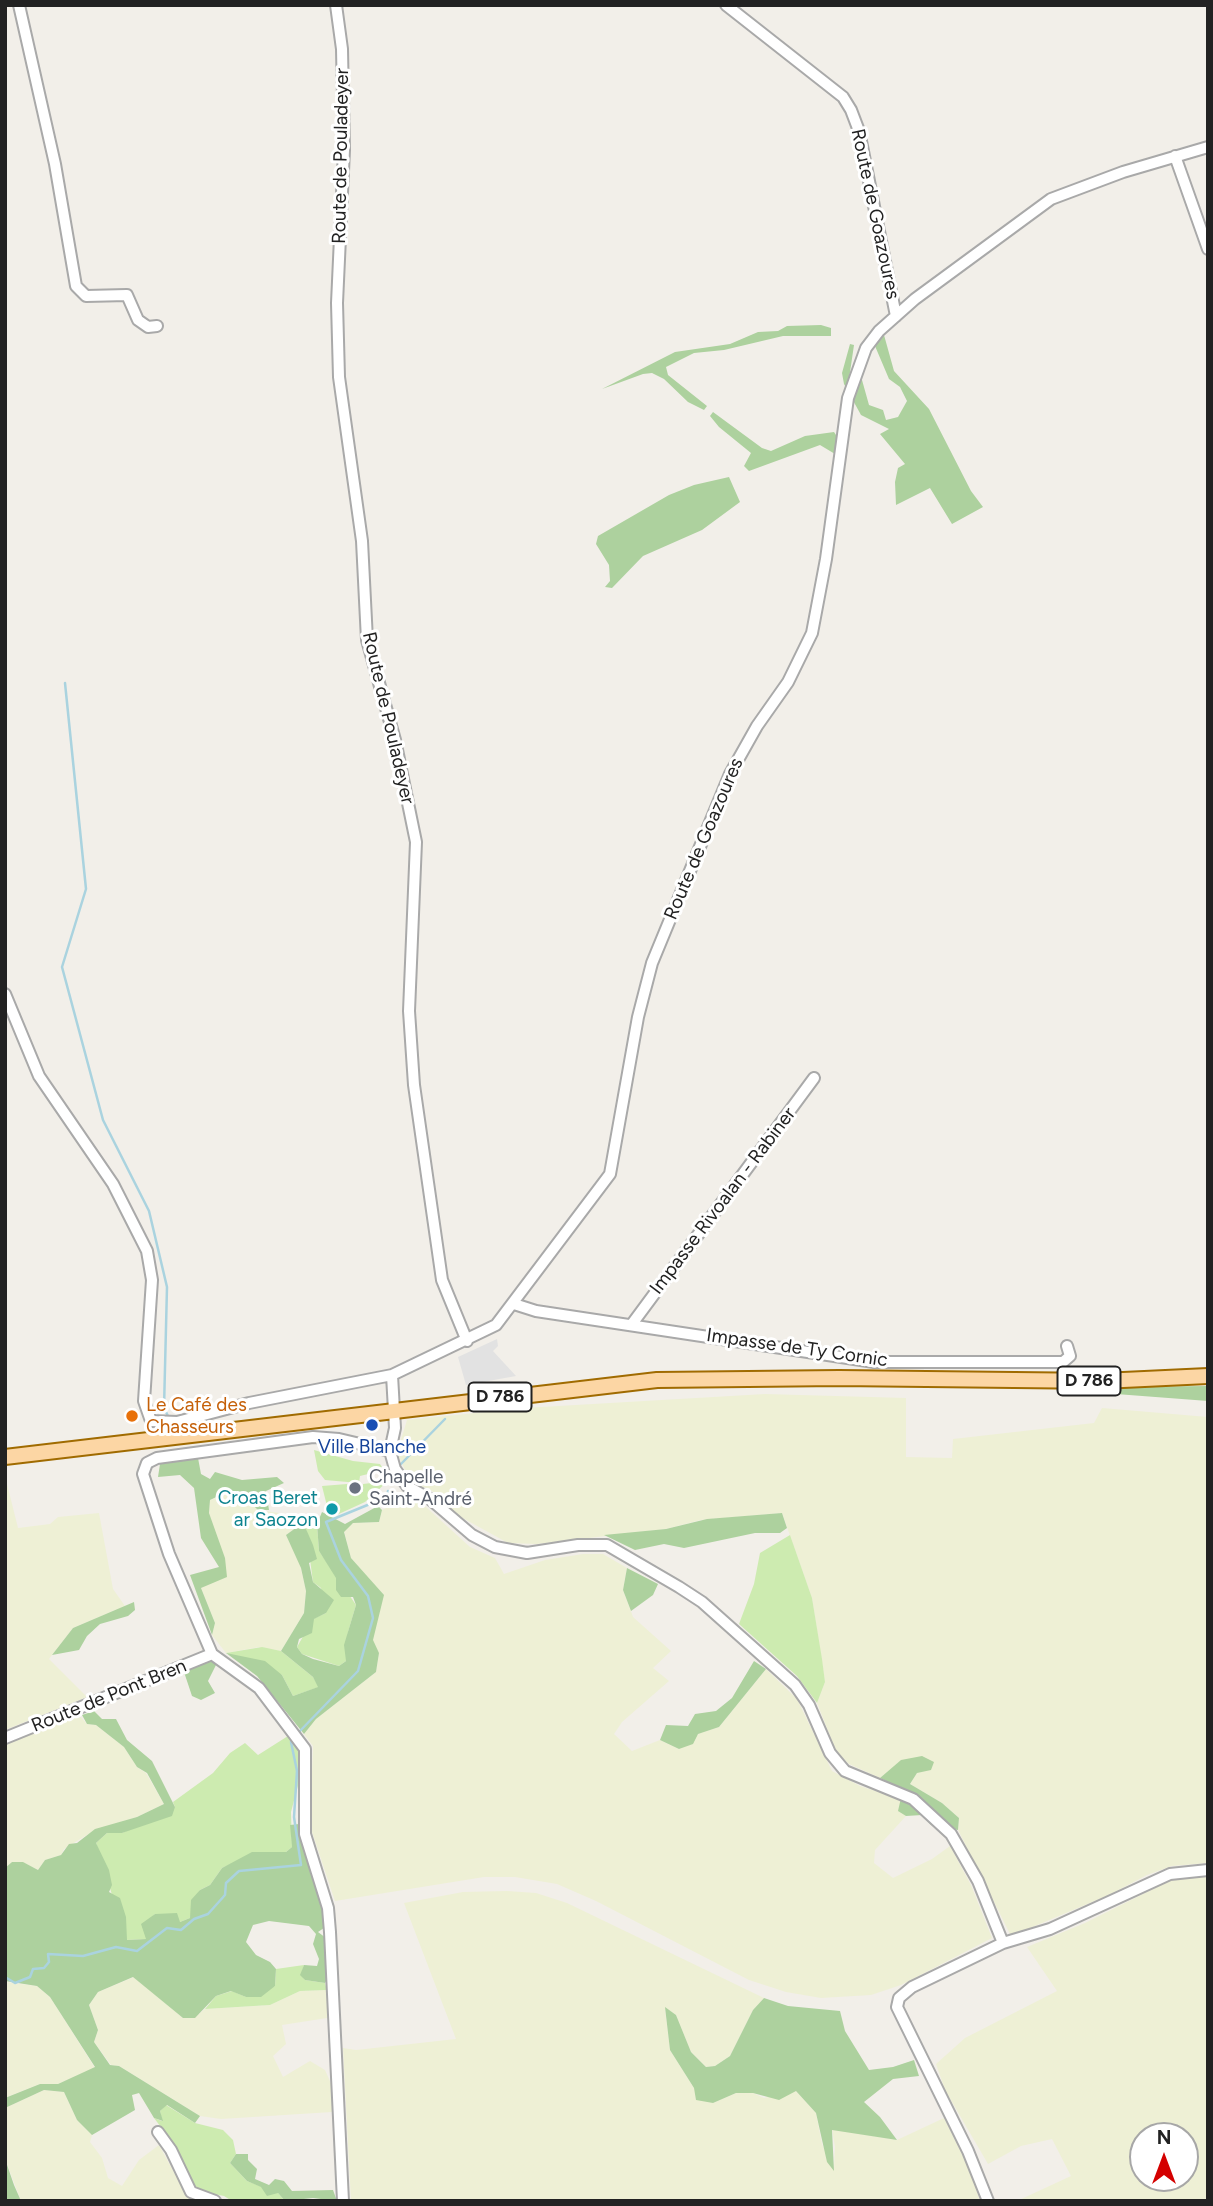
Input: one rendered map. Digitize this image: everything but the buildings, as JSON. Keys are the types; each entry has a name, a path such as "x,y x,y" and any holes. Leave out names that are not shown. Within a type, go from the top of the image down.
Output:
{"main road":[{"name":"D 786","path":"5,1457 657,1380 838,1378 1102,1381 1208,1376"}],"street":[{"path":"19,5 55,163 76,286 86,296 127,295 138,320 148,327 157,326"},
{"name":"Route de Pouladeyer","path":"336,5 342,49 344,150 337,303 339,377 362,541 368,640 395,740 416,842 409,1011 416,1096 442,1280 467,1341"},
{"name":"Route de Goazoures","path":"5,995 39,1076 113,1184 147,1251 152,1280 144,1401 150,1421 177,1422 249,1403 392,1375 467,1341 496,1325 514,1304 546,1255 610,1174 638,1017 650,971 730,774 757,726 788,682 812,633 826,559 848,398 866,348 896,316 859,131 851,110 843,97 726,5"},
{"path":"896,316 1051,199 1208,147"},
{"path":"1175,156 1208,249"},
{"name":"Impasse Rivoalan - Rabiner","path":"632,1324 814,1078"},
{"name":"Impasse de Ty Cornic","path":"514,1304 536,1311 874,1362 1063,1362 1070,1356 1067,1346"},
{"path":"392,1375 395,1428 390,1451 395,1469 404,1483 485,1543 508,1551 527,1553 578,1545 607,1545 702,1602 794,1685 809,1705 830,1753 845,1771 914,1799 944,1826 978,1881 1003,1944"},
{"path":"286,1424 321,1438 390,1451"},
{"path":"321,1438 170,1455 151,1460 144,1468 144,1484 169,1554 212,1654 259,1688 305,1749 305,1834 328,1908 343,2201"},
{"name":"Route de Pont Bren","path":"5,1738 212,1654"},
{"path":"988,2201 984,2184 901,2020 897,2001 902,1994 937,1973 1003,1944 1050,1929 1170,1874 1208,1870"},
{"path":"158,2132 171,2150 188,2189 215,2201"}],"green space":[{"path":"821,325 831,328 831,336 783,336 724,350 694,353 666,367 668,375 707,406 704,410 688,402 664,379 652,373 602,389 675,352 730,344 758,332 778,331 787,326"},
{"path":"884,335 894,371 929,409 971,491 983,507 952,524 930,488 896,505 895,482 898,468 905,464 880,434 889,429 861,415 844,384 842,373 850,344 854,345 849,379 862,380 869,405 883,410 886,420 898,417 907,401 900,387 889,379 875,346"},
{"path":"713,412 762,448 771,451 805,436 834,432 838,438 835,454 820,445 749,471 744,466 751,453 719,427 710,416"},
{"path":"729,477 740,502 702,530 643,556 612,588 605,587 610,581 609,565 596,544 598,536 669,495 694,485"},
{"path":"1208,1386 1208,1401 1116,1394 1105,1387"},
{"path":"765,1394 906,1398 906,1457 952,1458 953,1439 1094,1423 1102,1408 1208,1417 1208,1863 1172,1866 1147,1875 1109,1895 1011,1936 958,1830 959,1818 942,1803 910,1784 917,1773 902,1760 880,1778 849,1764 836,1751 817,1703 825,1682 812,1598 782,1513 701,1520 666,1529 537,1544 508,1543 459,1516 432,1491 417,1484 407,1474 397,1453 407,1420 524,1408"},
{"path":"314,1450 353,1461 380,1464 384,1470 360,1476 359,1483 325,1480 318,1471"},
{"path":"179,1456 198,1458 201,1474 210,1479 215,1472 242,1480 277,1477 284,1483 266,1491 269,1510 258,1510 241,1494 227,1492 210,1500 209,1513 225,1558 227,1577 201,1588 215,1623 212,1635 190,1575 219,1567 201,1538 194,1488 180,1475 158,1477 160,1464"},
{"path":"5,1476 18,1528 50,1524 58,1517 99,1513 113,1589 125,1606 73,1628 49,1659 87,1697 5,1730"},
{"path":"388,1481 365,1502 330,1518 322,1486 347,1484 348,1492 363,1492 363,1484"},
{"path":"227,1494 241,1494 258,1510 286,1514 297,1527 286,1535 300,1564 306,1591 304,1613 281,1651 259,1647 226,1653 212,1635 215,1623 201,1588 216,1579 225,1558 209,1513 210,1500"},
{"path":"408,1497 426,1507 470,1547 495,1558 504,1574 545,1560 583,1554 603,1554 627,1568 623,1590 633,1617 671,1651 653,1668 669,1681 622,1722 614,1734 632,1751 660,1740 679,1749 697,1734 719,1727 766,1669 797,1699 832,1771 860,1786 901,1799 899,1811 906,1816 875,1850 874,1863 893,1878 932,1859 950,1846 971,1885 992,1938 901,1985 871,1995 821,1998 786,1992 749,1980 596,1901 557,1884 515,1877 484,1877 335,1901 310,1826 313,1746 304,1734 316,1719 376,1672 379,1653 372,1641 383,1595 351,1558 344,1531 353,1523 379,1522 382,1510"},
{"path":"378,1506 382,1510 379,1522 353,1523 344,1532 351,1558 384,1595 373,1640 379,1653 376,1672 316,1719 304,1734 257,1676 226,1653 265,1661 282,1675 293,1696 318,1687 313,1677 281,1651 304,1613 306,1591 301,1568 286,1535 297,1527 306,1529 313,1545 317,1559 309,1563 313,1582 334,1600 326,1613 314,1619 312,1633 299,1639 297,1647 302,1654 313,1659 339,1666 346,1661 344,1645 356,1605 353,1597 341,1597 336,1590 336,1578 319,1551 317,1524 322,1512 345,1524"},
{"path":"782,1513 787,1528 780,1533 755,1533 684,1548 664,1544 635,1550 604,1535 666,1529 707,1519"},
{"path":"317,1524 319,1551 356,1605 348,1632 346,1661 339,1666 302,1654 297,1647 313,1619 326,1613 321,1588 313,1582 306,1529 297,1527"},
{"path":"790,1535 812,1598 822,1659 825,1682 817,1703 797,1676 739,1624 754,1584 760,1553"},
{"path":"627,1568 658,1584 653,1595 631,1611 623,1590"},
{"path":"134,1602 135,1610 128,1616 100,1624 87,1636 79,1650 52,1655 73,1628"},
{"path":"262,1647 281,1651 313,1677 319,1687 293,1696 282,1675 226,1653"},
{"path":"210,1659 217,1663 208,1681 215,1693 201,1700 192,1696 184,1672"},
{"path":"754,1661 766,1669 719,1727 698,1734 693,1744 679,1749 660,1740 666,1725 688,1726 695,1714 716,1711 732,1698"},
{"path":"94,1711 102,1719 116,1719 127,1740 152,1761 175,1807 172,1816 122,1833 107,1833 96,1843 109,1870 112,1885 109,1892 120,1898 126,1917 127,1940 146,1939 141,1924 155,1914 177,1913 180,1922 190,1918 191,1900 200,1890 210,1885 222,1868 252,1852 286,1852 292,1847 290,1825 299,1824 324,1914 324,1928 318,1932 326,1938 328,1978 325,1983 305,1980 300,1975 304,1965 317,1966 319,1959 313,1944 316,1934 309,1926 269,1921 253,1925 246,1942 256,1955 270,1962 276,1969 275,1986 261,1997 246,1997 231,1991 216,1996 195,2018 183,2018 133,1977 98,1992 89,2005 98,2030 94,2042 110,2065 119,2066 200,2116 195,2123 167,2105 160,2111 163,2121 154,2118 139,2093 132,2095 135,2110 92,2135 77,2120 64,2092 44,2090 5,2108 5,2098 40,2084 58,2084 95,2067 50,1997 37,1986 5,1981 5,1868 12,1862 23,1862 38,1870 45,1860 61,1855 69,1844 77,1843 95,1829 137,1817 164,1804 147,1773 137,1767 124,1747 96,1725 87,1724 82,1715"},
{"path":"78,1714 87,1724 96,1725 124,1747 137,1767 146,1773 164,1804 137,1817 95,1830 64,1849 61,1855 45,1860 38,1870 22,1862 12,1862 5,1868 5,1743"},
{"path":"288,1736 298,1749 300,1778 291,1812 292,1847 286,1852 257,1852 222,1868 210,1885 200,1890 190,1918 180,1922 155,1914 150,1919 146,1939 126,1940 96,1843 107,1833 122,1833 175,1807 173,1802 213,1773 230,1753 245,1743 258,1755"},
{"path":"922,1756 934,1762 931,1770 917,1773 910,1784 942,1803 959,1818 958,1830 931,1825 922,1815 906,1816 898,1811 903,1789 880,1778 901,1760"},
{"path":"1187,1877 1208,1877 1208,2201 1017,2201 1071,2176 1052,2139 1021,2146 988,2164 945,2090 936,2064 965,2038 1057,1991 1027,1947 1085,1923 1167,1882"},
{"path":"463,1892 536,1893 567,1903 764,1998 753,2010 730,2056 715,2066 706,2067 691,2052 676,2015 665,2008 670,2050 694,2088 713,2103 736,2093 753,2093 764,2098 796,2091 816,2113 822,2144 834,2170 835,2147 832,2129 897,2140 944,2118 970,2170 980,2201 351,2201 343,2048 356,2050 456,2039 404,1903"},
{"path":"304,1965 301,1975 305,1980 325,1983 327,1990 300,1991 270,2005 205,2009 216,1996 232,1991 246,1997 275,1986 276,1969"},
{"path":"134,1977 183,2018 195,2017 205,2009 270,2005 300,1991 327,1990 327,2018 282,2025 286,2044 273,2056 283,2077 310,2061 325,2070 333,2088 332,2112 221,2119 200,2116 119,2066 111,2065 94,2042 98,2030 89,2005 98,1992"},
{"path":"5,1982 37,1986 50,1997 95,2068 58,2084 40,2084 5,2098"},
{"path":"764,1998 788,2006 840,2011 845,2031 869,2070 893,2067 914,2060 919,2076 893,2079 864,2102 880,2117 897,2140 832,2130 834,2171 827,2162 816,2113 796,2091 779,2100 753,2093 736,2093 713,2103 696,2100 694,2088 670,2050 665,2007 676,2015 691,2052 706,2067 715,2066 730,2056 753,2010"},
{"path":"44,2090 64,2092 77,2120 92,2135 90,2142 102,2158 108,2178 122,2186 139,2160 159,2145 187,2196 195,2201 21,2201 5,2159 5,2108"},
{"path":"166,2105 195,2123 223,2130 233,2140 236,2154 230,2163 247,2181 278,2193 285,2201 232,2201 224,2196 194,2190 173,2143 154,2118 162,2121 160,2111"},
{"path":"236,2154 248,2154 248,2160 257,2169 255,2179 269,2185 275,2179 284,2181 292,2191 333,2190 337,2201 313,2198 285,2201 278,2193 267,2196 261,2187 247,2181 230,2163"},
{"path":"5,2159 14,2185 21,2201 7,2201"}],"shaded area":[{"path":"497,1339 498,1346 493,1351 516,1376 466,1385 458,1357"}],"waterway":[{"path":"65,683 86,889 62,967 103,1120 149,1211 167,1287 164,1408 168,1416"},
{"path":"399,1466 445,1419"},
{"path":"298,1733 358,1671 373,1618 368,1596 341,1560 326,1522 387,1497 388,1491"},
{"path":"5,1977 15,1983 30,1977 33,1969 44,1968 49,1962 48,1954 83,1956 116,1947 137,1951 167,1928 181,1930 194,1919 208,1914 225,1895 226,1883 239,1871 301,1865 294,1817 297,1771 291,1742 294,1738"}],"place":[{"name":"Le Café des Chasseurs","path":"132,1416"},
{"name":"Ville Blanche","path":"372,1425"},
{"name":"Chapelle Saint-André","path":"355,1488"},
{"name":"Croas Beret ar Saozon","path":"332,1509"}]}
